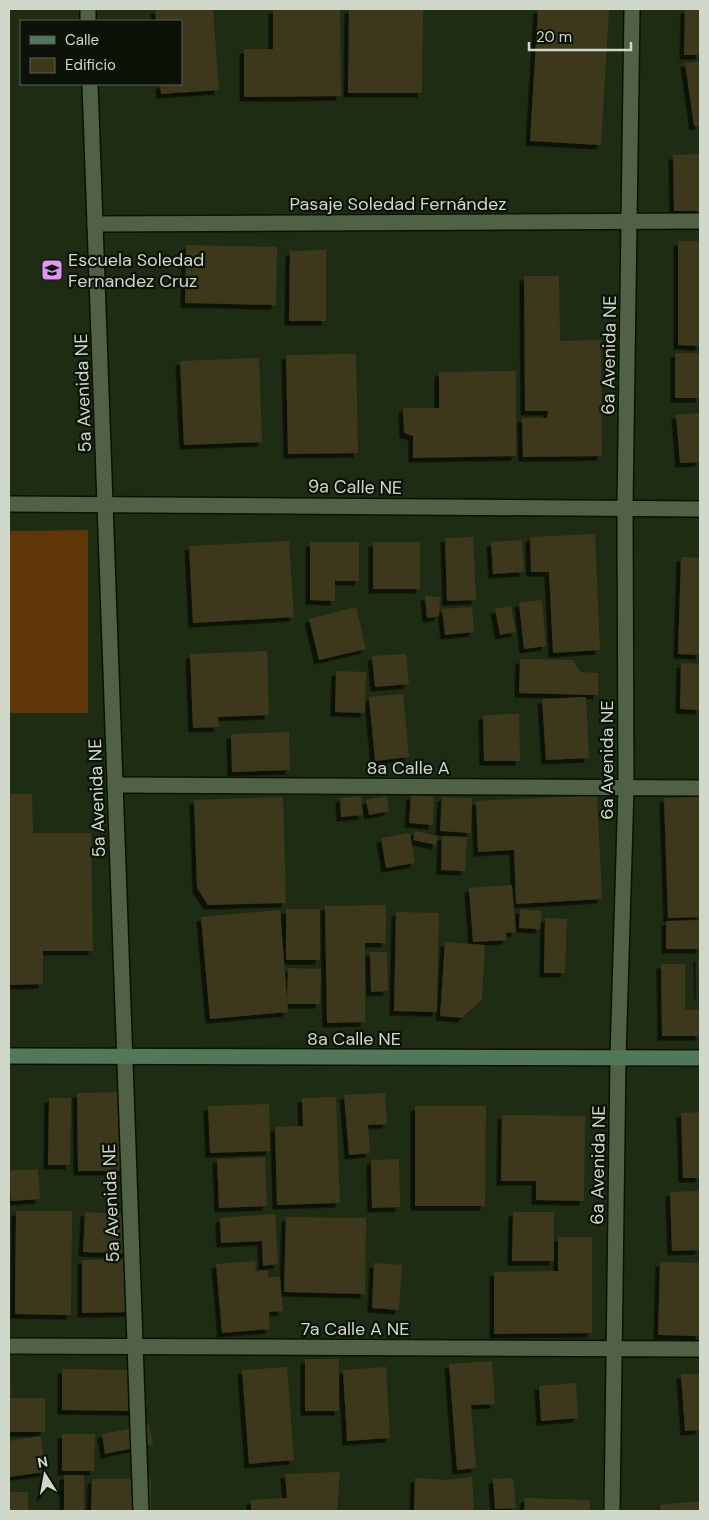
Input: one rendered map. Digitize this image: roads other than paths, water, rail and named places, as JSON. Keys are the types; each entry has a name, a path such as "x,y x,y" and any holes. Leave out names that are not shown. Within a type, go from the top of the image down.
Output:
{"street":[{"name":"6a Avenida NE","path":"612,1511 618,1058 626,788 626,508 632,9"},
{"name":"5a Avenida NE","path":"90,85 141,1511"},
{"name":"Pasaje Soledad Fernández","path":"95,224 700,221"},
{"name":"9a Calle NE","path":"9,504 105,503 700,509"},
{"name":"8a Calle A","path":"115,785 700,788"},
{"name":"8a Calle NE","path":"9,1056 125,1058 700,1058"},
{"name":"7a Calle A NE","path":"9,1346 700,1349"}],"place":[{"name":"Escuela Soledad Fernandez Cruz","path":"52,270"}]}
